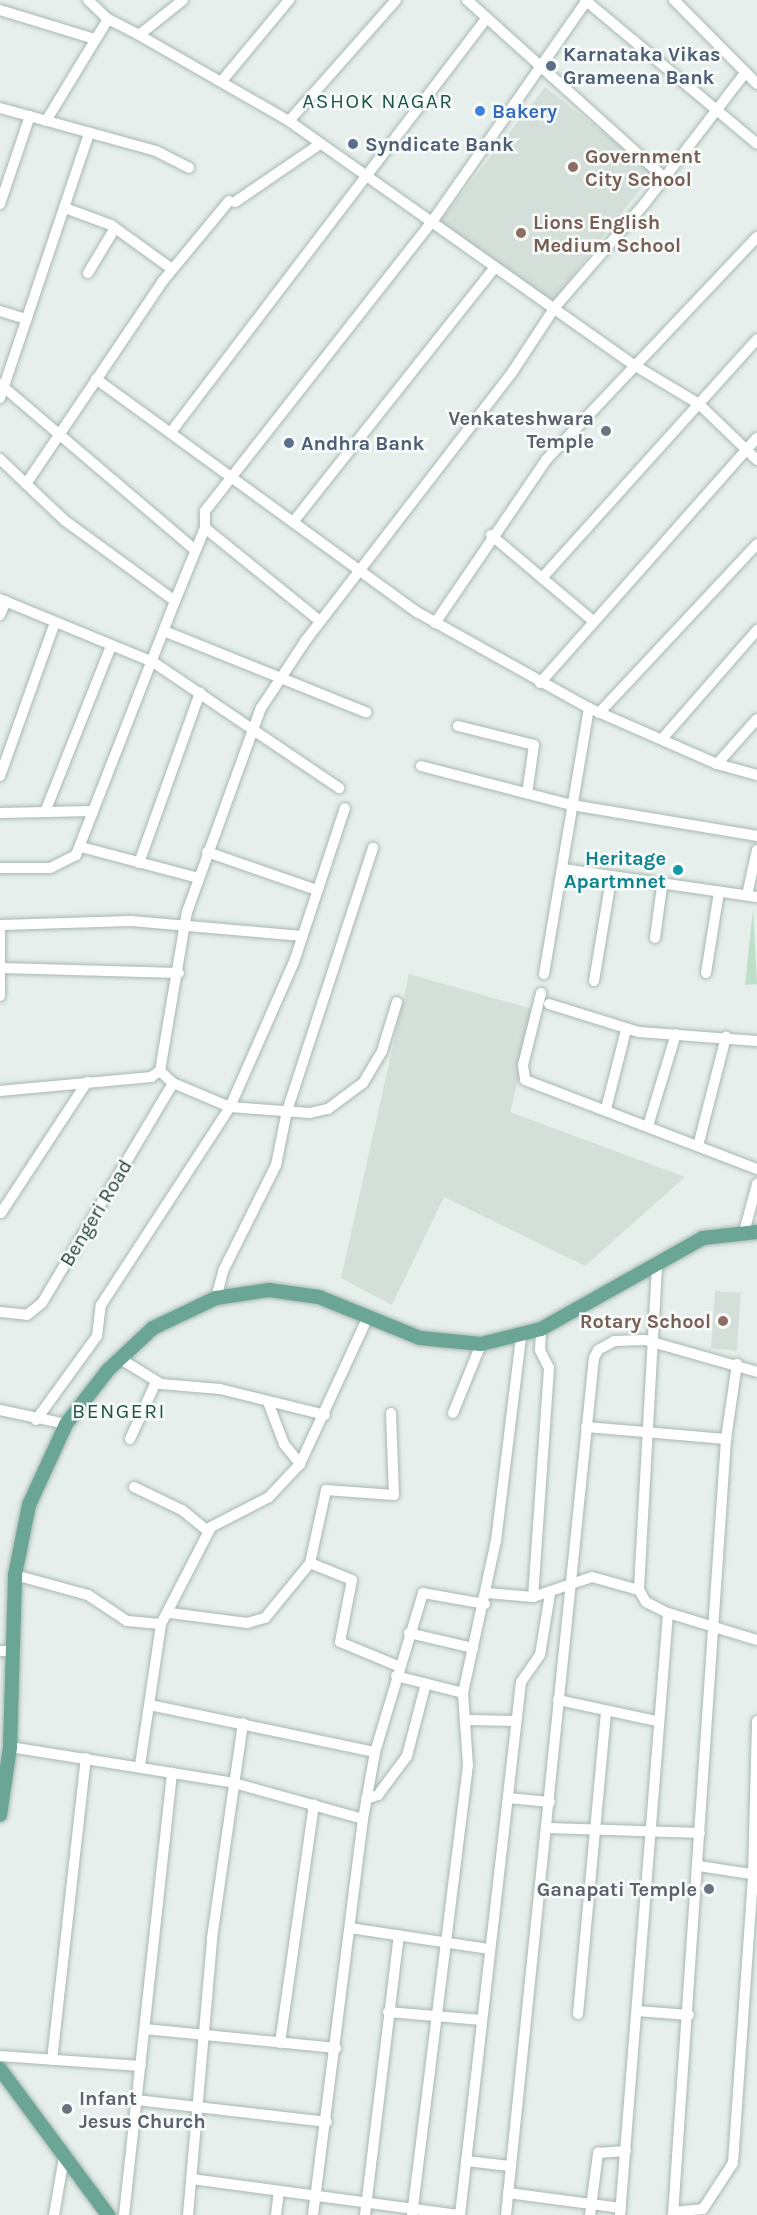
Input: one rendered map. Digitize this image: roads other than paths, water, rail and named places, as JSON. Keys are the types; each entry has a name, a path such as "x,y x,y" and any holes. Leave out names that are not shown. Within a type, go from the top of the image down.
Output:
{"main road":[{"path":"0,1815 10,1747 15,1651 15,1575 29,1505 66,1424 119,1358 153,1328 216,1298 293,1292 430,1341 481,1344 521,1337 541,1329 657,1266 703,1238 751,1232"},
{"path":"0,2069 108,2215"}],"street":[{"path":"88,0 108,19 289,121 365,177 555,307 633,365 699,404 757,460"},
{"path":"139,35 183,0"},
{"path":"220,82 289,0"},
{"path":"289,121 396,0"},
{"path":"467,0 486,19 542,64 665,177"},
{"path":"0,868 59,866 81,847 93,811 205,528 205,511 431,223 586,0 715,113 757,144"},
{"path":"674,0 757,84"},
{"path":"0,10 94,39"},
{"path":"46,121 108,19"},
{"path":"171,432 486,19"},
{"path":"160,1071 179,973 185,927 198,878 253,728 279,680 320,621 513,371 555,307 665,177 746,72"},
{"path":"0,108 156,151 189,168"},
{"path":"0,204 30,116"},
{"path":"0,398 2,385 65,208 88,133"},
{"path":"26,484 172,269 232,202 320,144"},
{"path":"65,208 115,228 172,269"},
{"path":"88,273 115,228"},
{"path":"435,622 491,535 546,460 633,365 757,237"},
{"path":"293,522 495,267"},
{"path":"0,311 27,319"},
{"path":"542,578 757,339"},
{"path":"96,379 435,622 540,683 594,711 717,764 757,775"},
{"path":"2,385 61,431 195,550"},
{"path":"540,683 592,620 757,438"},
{"path":"0,459 64,520 175,601"},
{"path":"205,528 320,621"},
{"path":"491,535 592,620"},
{"path":"544,974 572,805 594,711 757,544"},
{"path":"0,615 3,600 54,625 154,660 339,788"},
{"path":"0,776 54,625"},
{"path":"662,739 757,630"},
{"path":"163,634 366,712"},
{"path":"45,813 111,646"},
{"path":"139,863 200,693"},
{"path":"717,764 757,719"},
{"path":"458,726 534,745 527,794"},
{"path":"742,771 745,765 757,769"},
{"path":"421,766 572,805 757,836"},
{"path":"36,1420 97,1336 100,1305 230,1107 302,936 345,807"},
{"path":"0,813 93,811"},
{"path":"81,847 198,878"},
{"path":"216,1298 223,1271 276,1165 287,1111 374,848"},
{"path":"562,869 611,879 752,896 757,850"},
{"path":"207,852 317,890"},
{"path":"594,981 611,879"},
{"path":"655,938 662,886"},
{"path":"706,973 719,892"},
{"path":"0,996 1,925 131,921 302,936"},
{"path":"1,968 179,973"},
{"path":"541,993 522,1077 757,1169"},
{"path":"160,1071 173,1083 230,1107 310,1113 345,1101 382,1050 397,1002"},
{"path":"549,1005 626,1030 757,1041"},
{"path":"606,1109 626,1030"},
{"path":"648,1125 676,1034"},
{"path":"698,1146 726,1037"},
{"path":"0,1091 87,1082 160,1071"},
{"path":"1,1214 87,1082"},
{"name":"Bengeri Road","path":"0,1312 27,1315 42,1303 173,1083"},
{"path":"751,1232 757,1184"},
{"path":"657,1266 650,1432 639,1590 645,1602 668,1613 757,1640"},
{"path":"140,1765 161,1624 170,1613 208,1531 269,1497 300,1464 325,1415 368,1317"},
{"path":"533,1597 549,1368 540,1350 541,1329"},
{"path":"413,2212 444,1944 468,1765 468,1720 463,1693 486,1599 521,1337"},
{"path":"506,2215 549,1828 558,1700 573,1585 586,1427 598,1350 614,1341 654,1342 737,1364 757,1372"},
{"path":"453,1413 481,1344"},
{"path":"119,1358 156,1382 220,1389 325,1415"},
{"path":"737,1364 726,1439 717,1628 700,1833 674,2214 703,2209 734,2163 755,1875 757,1722"},
{"path":"130,1439 156,1382"},
{"path":"268,1402 284,1444 300,1464"},
{"path":"0,1410 36,1420 66,1424"},
{"path":"170,1613 258,1621 310,1563 326,1490 394,1495 391,1413"},
{"path":"586,1427 726,1439"},
{"path":"134,1487 182,1510 208,1531"},
{"path":"310,1563 352,1580 340,1642 425,1687 463,1693"},
{"path":"15,1575 88,1595 127,1621 161,1624"},
{"path":"314,2215 366,1799 375,1752 397,1671 425,1590 486,1599 533,1597 550,1594 592,1577 639,1590"},
{"path":"192,2179 366,2202 413,2212 460,2215 520,1682 540,1655 550,1594"},
{"path":"508,2193 591,2203 621,2212 648,1835 668,1613"},
{"path":"409,1633 473,1648"},
{"path":"0,1651 15,1651"},
{"path":"366,1799 378,1795 406,1756 425,1687"},
{"path":"558,1700 657,1722"},
{"path":"150,1705 375,1752"},
{"path":"578,2014 606,1712"},
{"path":"468,1720 516,1721"},
{"path":"188,2215 205,2035 243,1723"},
{"path":"10,1747 140,1765 172,1773 234,1783 363,1819"},
{"path":"52,2060 86,1758"},
{"path":"124,2215 172,1773"},
{"path":"508,1798 550,1802"},
{"path":"280,2043 314,1804"},
{"path":"549,1828 648,1835 700,1833"},
{"path":"699,1866 755,1875"},
{"path":"350,1928 489,1949"},
{"path":"364,2215 399,1935"},
{"path":"637,2011 689,2015"},
{"path":"388,2012 482,2020"},
{"path":"145,2029 336,2048"},
{"path":"0,2056 141,2066"},
{"path":"137,2100 327,2122"},
{"path":"590,2215 598,2153 626,2151"},
{"path":"54,2215 64,2157"},
{"path":"466,2161 510,2166"},
{"path":"276,2215 279,2191"}],"place":[{"name":"Karnataka Vikas Grameena Bank","path":"551,66"},
{"name":"Bakery","path":"480,111"},
{"name":"Syndicate Bank","path":"353,144"},
{"name":"Government City School","path":"573,167"},
{"name":"Lions English Medium School","path":"521,233"},
{"name":"Venkateshwara Temple","path":"606,431"},
{"name":"Andhra Bank","path":"289,443"},
{"name":"Heritage Apartmnet","path":"678,870"},
{"name":"Rotary School","path":"723,1321"},
{"name":"Ganapati Temple","path":"709,1889"},
{"name":"Infant Jesus Church","path":"67,2109"}],"district":[{"name":"ASHOK NAGAR","path":"378,101"},
{"name":"BENGERI","path":"119,1411"}]}
